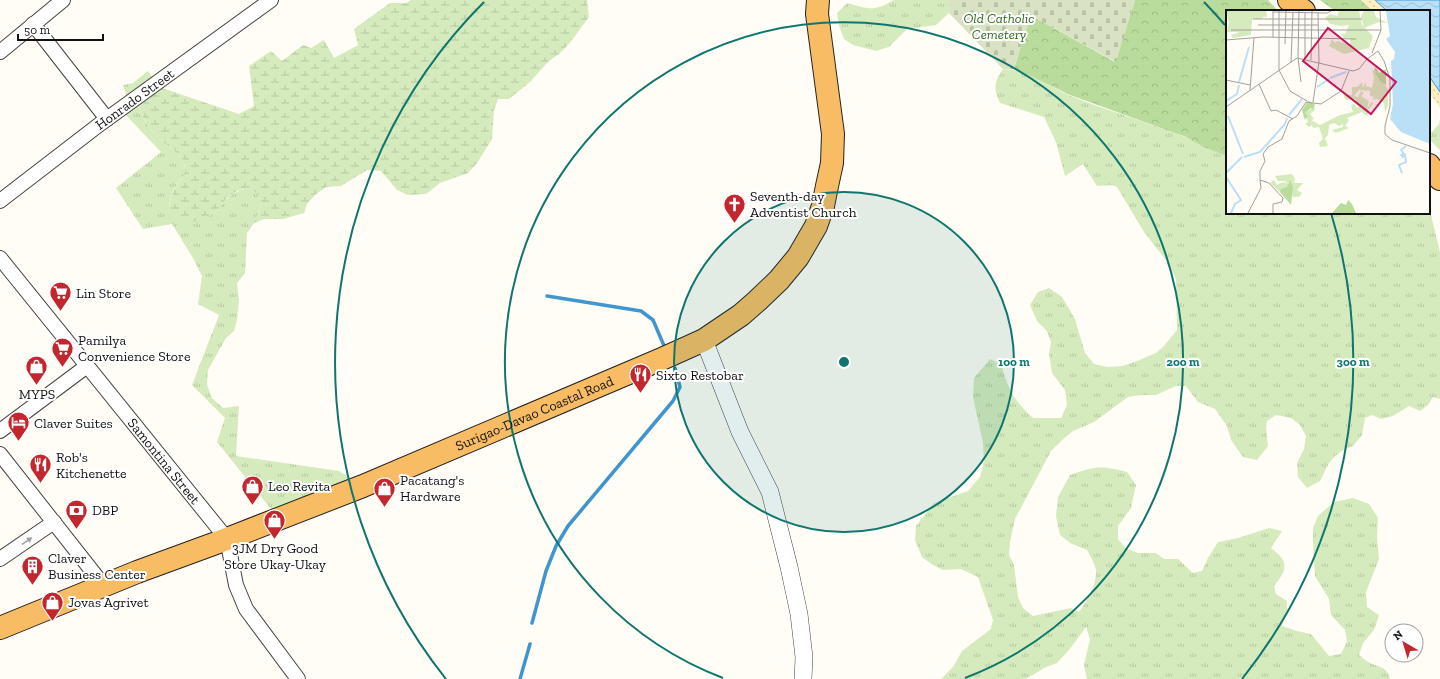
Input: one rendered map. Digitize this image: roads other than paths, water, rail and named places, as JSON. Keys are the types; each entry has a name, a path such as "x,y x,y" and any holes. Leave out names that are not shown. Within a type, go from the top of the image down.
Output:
{"highway":[{"name":"Surigao-Davao Coastal Road","path":"0,628 137,572 227,539 370,483 704,340 741,314 780,280 798,257 816,226 823,206 832,163 833,134 817,14 818,0"},
{"path":"1289,0 1303,10"},
{"path":"1430,166 1440,179"}],"street":[{"path":"0,52 63,0"},
{"name":"Honrado Street","path":"0,201 107,118 271,0"},
{"path":"33,24 107,118"},
{"name":"Samontina Street","path":"0,258 227,539 236,586 246,609 298,679"},
{"path":"704,340 740,432 750,454 765,480 775,508 800,614 804,657 803,679"},
{"path":"0,431 87,366"},
{"path":"0,454 104,586"},
{"path":"0,559 54,522"}],"water":[{"path":"1375,0 1440,0 1440,92 1430,77 1430,10 1386,10"}],"waterway":[{"path":"547,296 641,311 653,320 665,348"},
{"path":"532,623 546,571 556,546 568,526 673,401 680,387 675,368"},
{"path":"520,679 530,644"}],"place":[{"name":"Seventh-day Adventist Church","path":"735,224"},
{"name":"Lin Store","path":"61,312"},
{"name":"Pamilya Convenience Store","path":"63,368"},
{"name":"MYPS","path":"37,386"},
{"name":"Sixto Restobar","path":"640,394"},
{"name":"Claver Suites","path":"18,442"},
{"name":"Rob's Kitchenette","path":"41,484"},
{"name":"Leo Revita","path":"253,506"},
{"name":"Pacatang's Hardware","path":"384,508"},
{"name":"DBP","path":"76,530"},
{"name":"3JM Dry Good Store Ukay-Ukay","path":"275,540"},
{"name":"Claver Business Center","path":"33,586"},
{"name":"Jovas Agrivet","path":"53,622"}],"park label":[{"name":"Old Catholic Cemetery","path":"999,26"}]}
